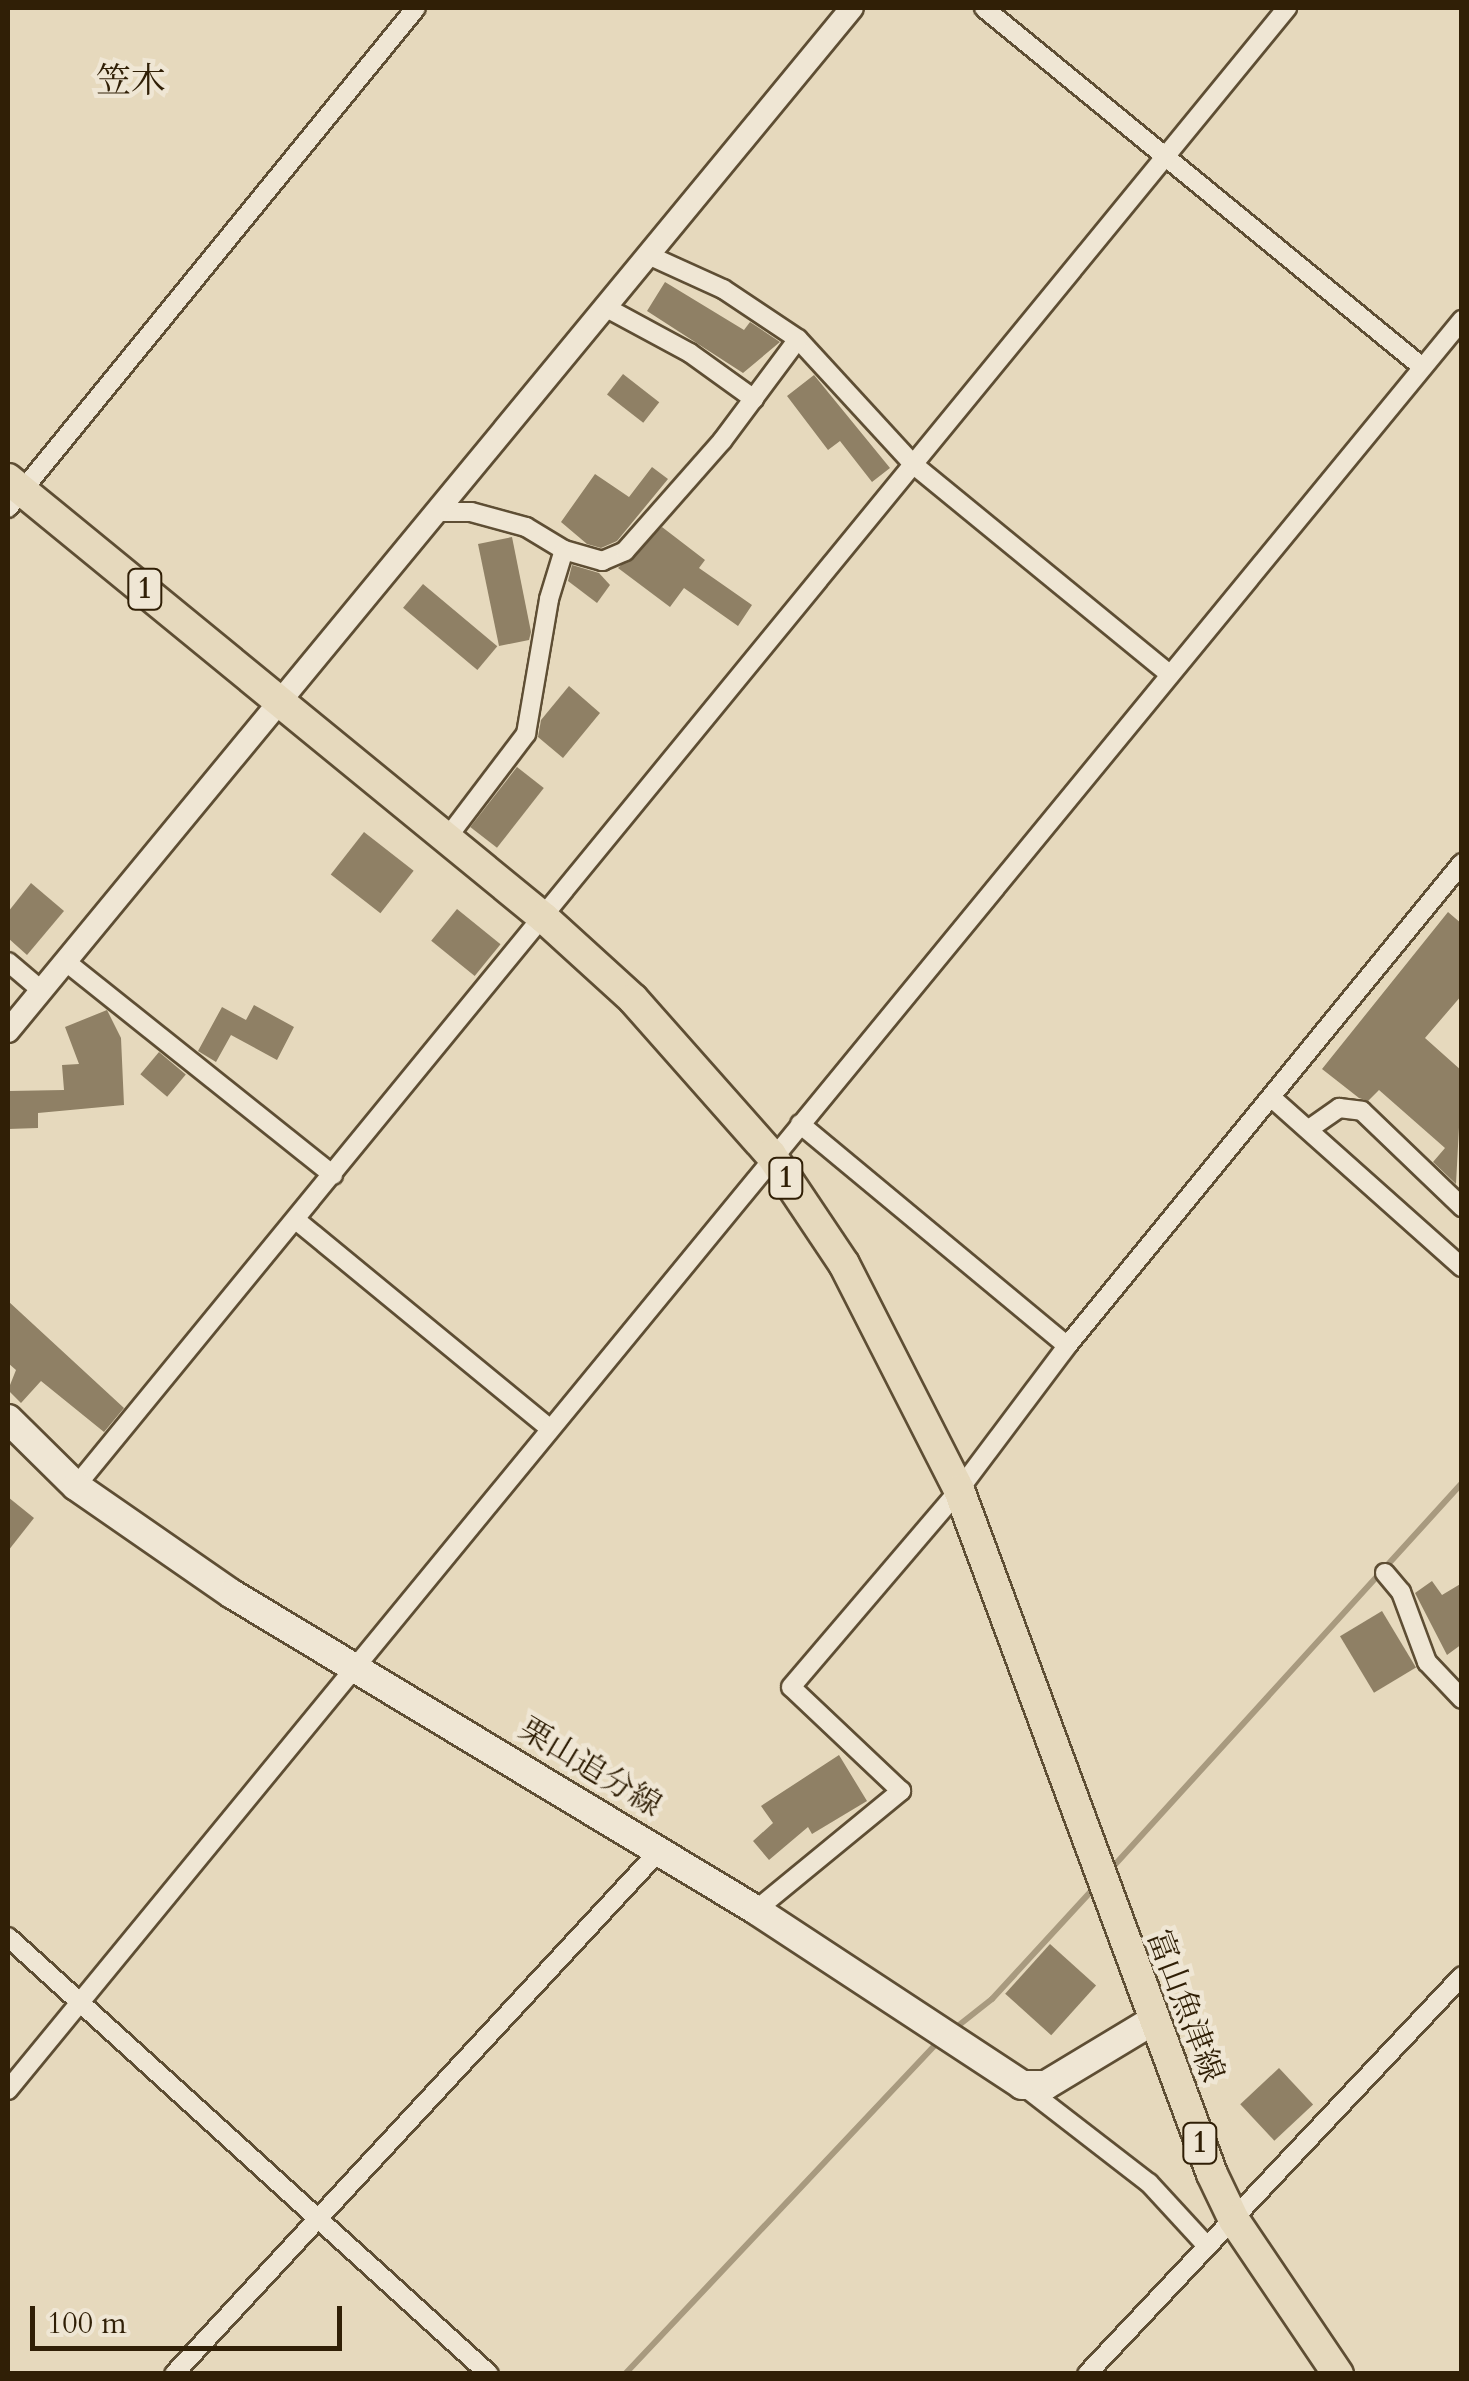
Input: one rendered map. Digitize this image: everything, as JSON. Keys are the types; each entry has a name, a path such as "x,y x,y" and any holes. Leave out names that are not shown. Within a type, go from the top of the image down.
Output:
{"main road":[{"name":"1","path":"12,492 282,700 544,918 633,1000 771,1155 844,1264 959,1490"},
{"name":"栗山追分線","path":"8,1419 76,1486 232,1594 756,1910 1022,2084"},
{"name":"富山魚津線","path":"959,1490 1152,2021 1234,2220 1338,2374"},
{"path":"1022,2084 1046,2086 1152,2021"}],"street":[{"path":"12,492 416,8"},
{"path":"8,1031 852,8"},
{"path":"984,8 1421,366"},
{"path":"76,1486 1287,8"},
{"path":"648,255 723,290 798,339 914,465 1168,673"},
{"path":"605,307 690,353 754,399"},
{"path":"8,2090 771,1155 1462,320"},
{"path":"437,512 471,512 526,527 564,550 602,561 625,551 754,399 798,339"},
{"path":"447,838 526,734 549,598 564,550"},
{"path":"756,1910 900,1791 791,1688 959,1490 1068,1346 1462,864"},
{"path":"65,961 332,1175"},
{"path":"8,962 41,990"},
{"path":"1272,1098 1462,1267"},
{"path":"1309,1129 1339,1108 1362,1111 1462,1206"},
{"path":"800,1124 1068,1346"},
{"path":"296,1220 549,1428"},
{"path":"1386,1572 1401,1592 1427,1662 1462,1700"},
{"path":"174,2374 658,1850"},
{"path":"8,1937 83,2000 488,2374"},
{"path":"1087,2374 1462,1976"},
{"path":"1022,2084 1149,2183 1207,2246"}],"building":[{"path":"665,282 744,330 750,322 780,342 743,373 647,311"},
{"path":"623,374 659,402 643,423 607,394"},
{"path":"814,375 890,468 872,482 840,441 828,450 787,396"},
{"path":"652,467 668,479 617,541 601,548 587,544 561,522 595,474 629,497"},
{"path":"662,527 705,560 699,568 752,605 738,626 684,588 670,607 618,568"},
{"path":"512,537 531,632 529,640 499,646 478,544"},
{"path":"572,565 599,573 610,585 597,603 568,581"},
{"path":"423,584 497,646 477,670 403,608"},
{"path":"569,686 600,713 563,758 538,737 541,720"},
{"path":"517,767 544,788 497,848 470,827"},
{"path":"364,832 414,871 380,913 331,875"},
{"path":"31,883 64,911 27,955 8,938 8,912"},
{"path":"457,909 501,944 475,976 431,941"},
{"path":"1448,912 1462,924 1462,995 1425,1038 1462,1071 1456,1184 1433,1162 1445,1148 1379,1090 1368,1101 1359,1098 1322,1069"},
{"path":"254,1005 294,1027 277,1060 231,1035 216,1062 198,1051 222,1007 246,1020"},
{"path":"107,1010 121,1038 124,1105 38,1113 38,1128 8,1129 8,1091 64,1090 62,1065 79,1064 65,1027"},
{"path":"159,1052 186,1074 167,1097 140,1074"},
{"path":"8,1301 124,1408 104,1432 41,1381 21,1403 8,1390 16,1370 8,1363"},
{"path":"8,1497 34,1518 8,1551"},
{"path":"1432,1581 1442,1595 1462,1583 1462,1644 1447,1655 1415,1593"},
{"path":"1382,1611 1416,1668 1374,1693 1340,1636"},
{"path":"839,1755 867,1801 812,1834 808,1827 769,1860 753,1841 773,1823 761,1806"},
{"path":"1050,1944 1096,1985 1051,2035 1005,1994"},
{"path":"1279,2068 1313,2105 1274,2141 1240,2104"}],"waterway":[{"path":"1111,1869 1462,1483"},
{"path":"954,2029 992,1999 1096,1886"},
{"path":"625,2374 940,2040"}],"district":[{"name":"笠木","path":"131,81"}]}
